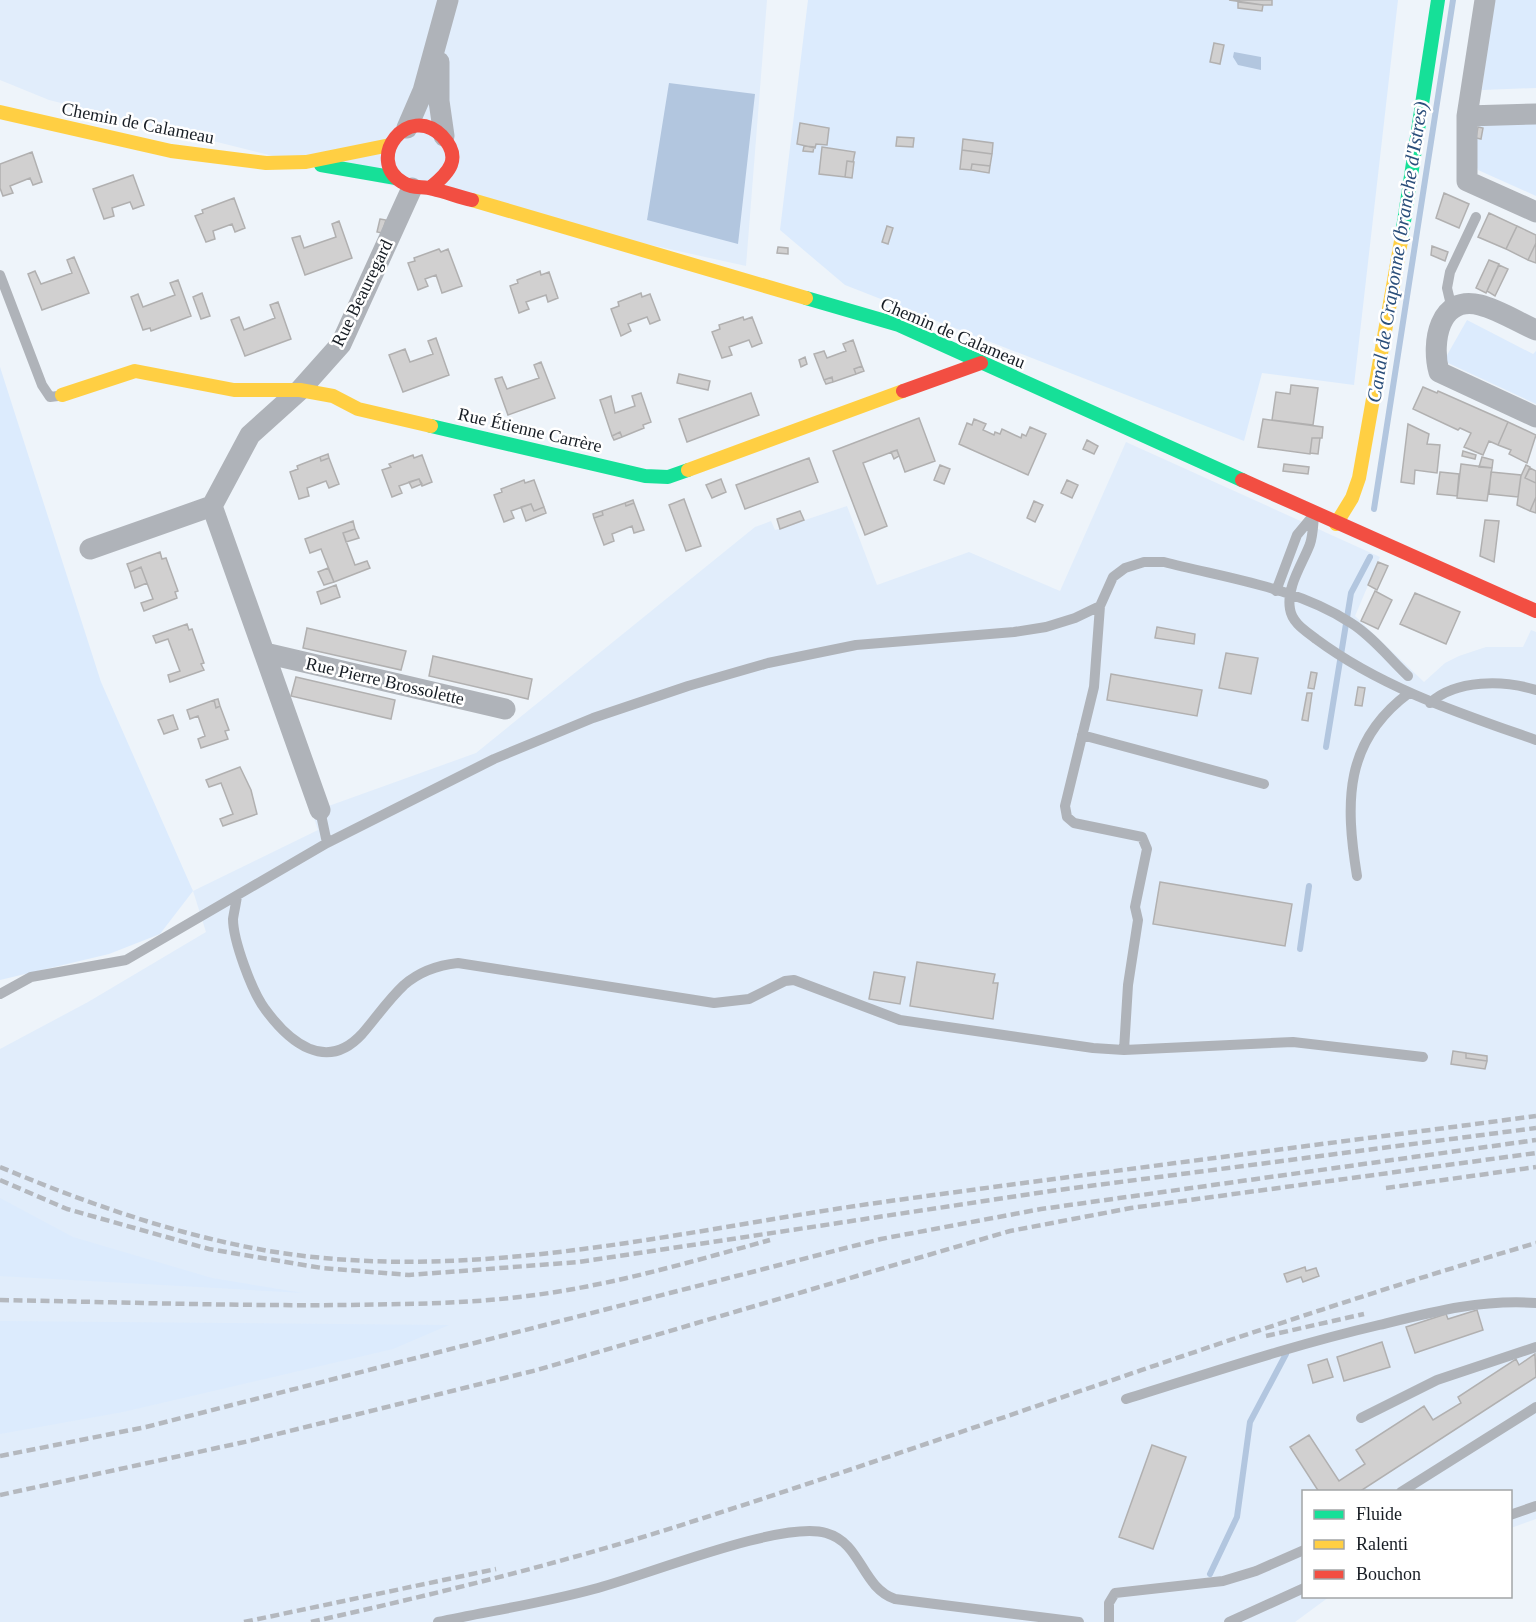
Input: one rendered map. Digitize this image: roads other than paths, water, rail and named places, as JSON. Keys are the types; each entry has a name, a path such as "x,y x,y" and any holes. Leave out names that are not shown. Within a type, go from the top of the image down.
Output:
{"main road":[{"path":"1336,524 1352,498 1359,478 1405,216 1438,0"},
{"name":"Chemin de Calameau","path":"0,112 171,151 266,163 306,162 390,144"},
{"path":"429,126 444,136 456,165 445,178 413,185 388,162 390,144 407,128 429,126"},
{"name":"Chemin de Calameau","path":"306,162 413,185 506,210 898,325 1143,434 1336,524 1536,611"},
{"name":"Chemin de Calameau","path":"483,189 506,210"},
{"name":"Rue Étienne Carrère","path":"62,395 135,371 234,390 300,390 333,396 358,409 645,476 668,477 981,363"}],"street":[{"path":"407,128 423,91 441,35 448,0"},
{"path":"1485,0 1467,116 1467,181 1536,212"},
{"path":"441,35 439,94 444,136"},
{"path":"1467,116 1536,114"},
{"name":"Rue Beauregard","path":"300,390 340,344 413,185"},
{"path":"1536,330 1481,305 1465,303 1452,309 1442,319 1436,335 1434,355 1439,372 1536,417"},
{"path":"90,549 212,506 250,435 300,390"},
{"path":"212,506 320,810"},
{"name":"Rue Pierre Brossolette","path":"265,653 505,708"}],"lane":[{"path":"1452,309 1447,288 1450,272 1476,217"},
{"path":"0,275 42,385 50,397 62,395"},
{"path":"1276,591 1297,535 1314,514"},
{"path":"1314,514 1311,541 1290,594 1290,610 1295,621 1348,660 1409,693 1430,703 1536,740"},
{"path":"1124,1050 1128,985 1138,920 1135,907 1147,849 1142,837 1074,823 1067,817 1065,806 1094,687 1100,606 1113,577 1125,568 1144,562 1164,562 1290,594 1354,624 1408,676"},
{"path":"0,994 31,977 126,960 327,843 495,759 593,718 688,686 768,663 856,645 1014,632 1046,627 1075,618 1100,606"},
{"path":"1430,703 1442,692 1472,685 1518,684 1536,690"},
{"path":"1357,876 1349,828 1353,783 1365,739 1389,708 1409,693"},
{"path":"1082,735 1264,784"},
{"path":"320,810 327,843"},
{"path":"237,896 233,919 236,935 257,999 275,1023 292,1040 308,1050 322,1053 342,1048 360,1036 405,985 442,965 458,963 714,1003 749,999 785,981 794,980 900,1020 1093,1048 1124,1050 1293,1042 1423,1057"},
{"path":"1126,1399 1295,1346 1454,1306 1489,1302 1536,1303"},
{"path":"1361,1418 1437,1380 1536,1347"},
{"path":"1403,1490 1536,1407"},
{"path":"1512,1514 1536,1506"},
{"path":"438,1622 593,1590 760,1538 815,1531 843,1540 878,1591 895,1599 1079,1622"},
{"path":"1109,1622 1109,1602 1115,1593 1223,1581 1256,1571 1302,1551"},
{"path":"1229,1622 1302,1589"}],"waterway":[{"name":"Canal de Craponne (branche d'Istres)","path":"1374,509 1453,0"},
{"name":"Canal de Craponne (branche d'Istres)","path":"1326,747 1351,593 1370,557"},
{"name":"Canal de Craponne (branche d'Istres)","path":"1300,949 1309,886"},
{"name":"Canal de Craponne (branche d'Istres)","path":"1210,1574 1237,1517 1250,1422 1286,1354"}],"railway":[{"path":"0,1167 132,1216 234,1244 269,1251 346,1260 423,1262 500,1258 577,1250 883,1202 1536,1116"},
{"path":"0,1180 67,1209 209,1249 322,1268 409,1275 579,1262 1051,1191 1536,1128"},
{"path":"0,1456 146,1427 881,1239 1041,1209 1536,1140"},
{"path":"0,1495 249,1441 537,1370 1010,1231 1131,1208 1536,1153"},
{"path":"1386,1188 1536,1167"},
{"path":"0,1300 302,1305 481,1301 589,1286 770,1240"},
{"path":"311,1622 505,1576 650,1535 802,1486 1220,1343 1536,1243"},
{"path":"1266,1336 1364,1314"},
{"path":"244,1622 496,1569"}]}
